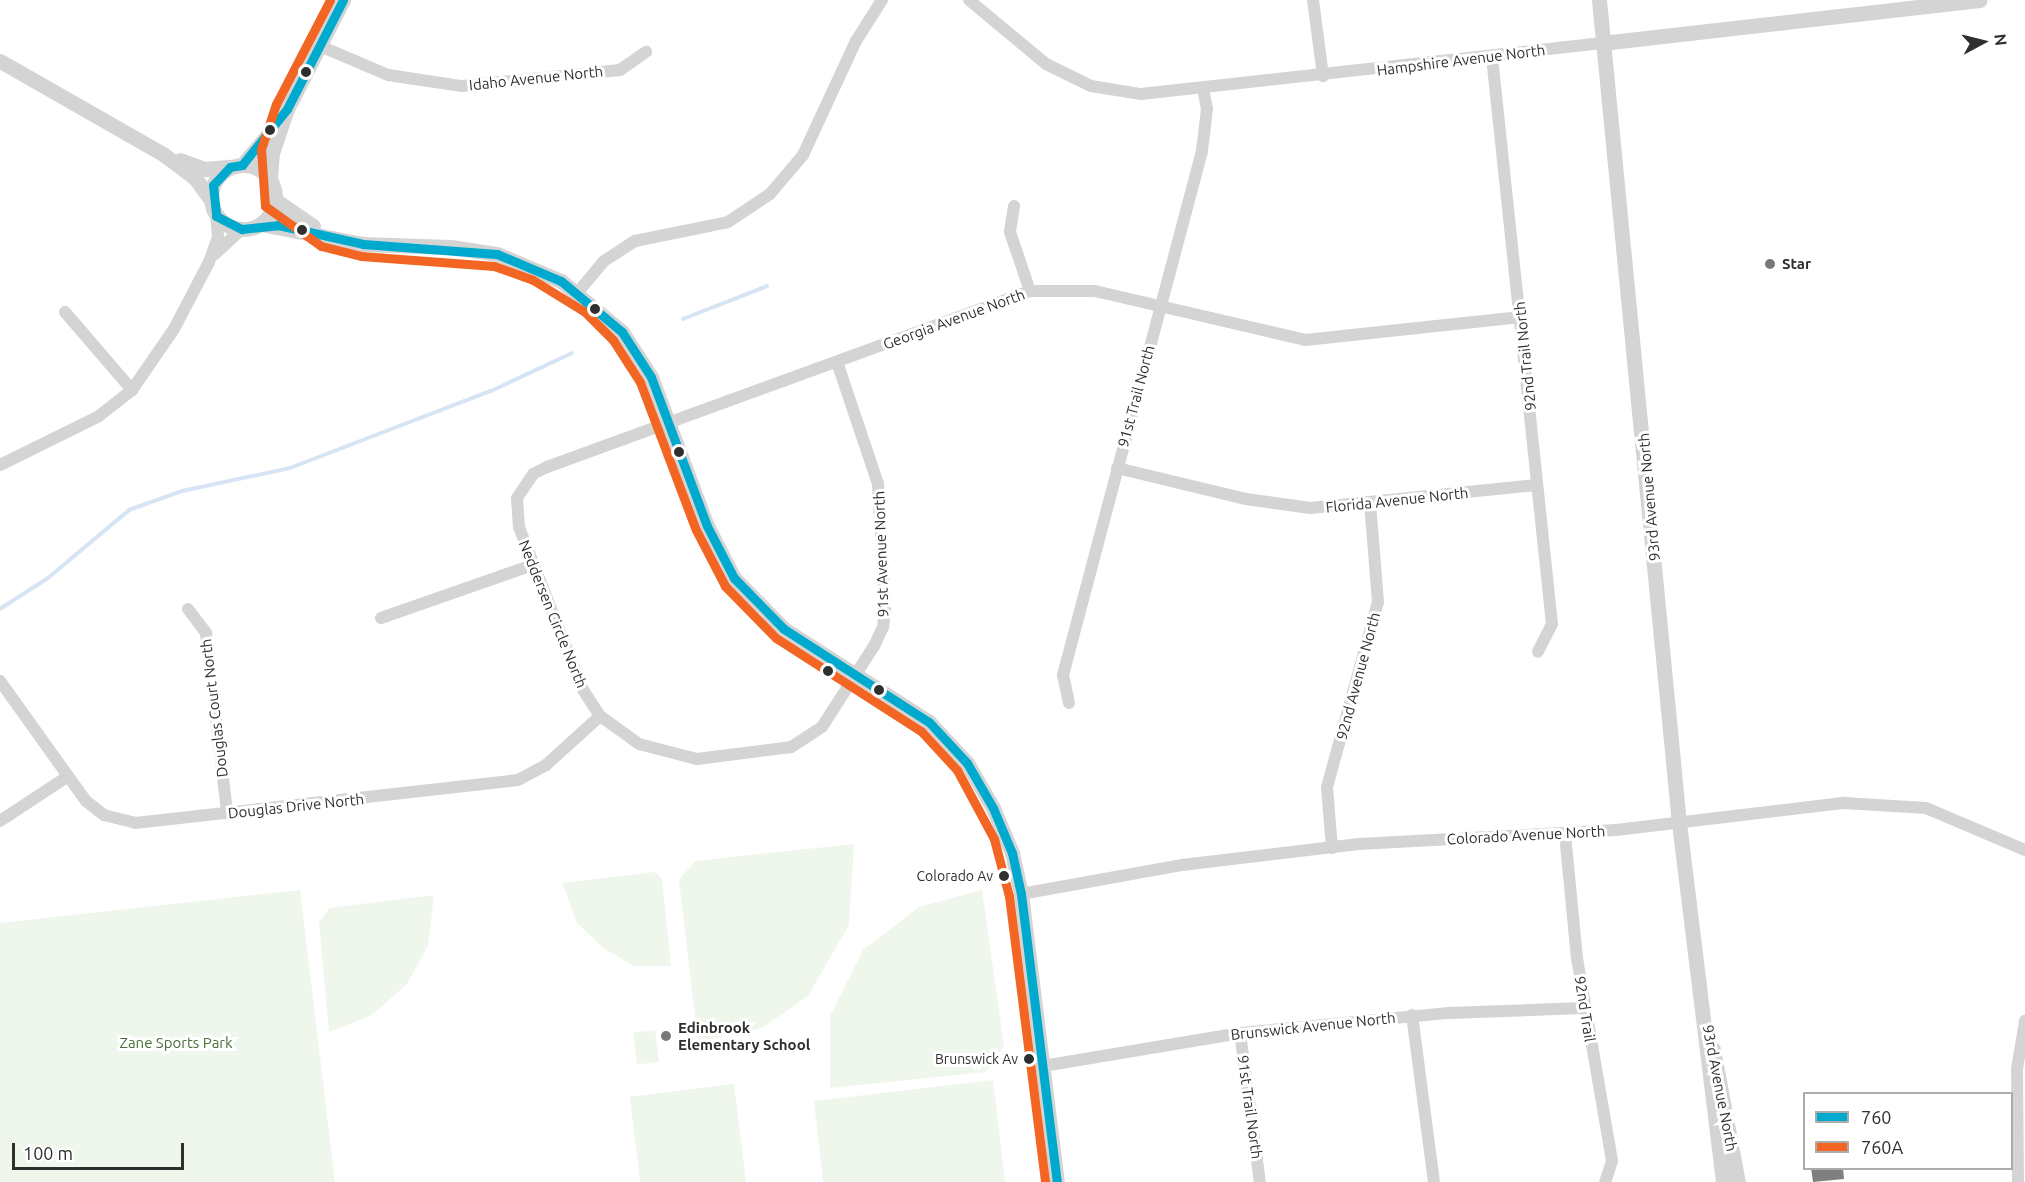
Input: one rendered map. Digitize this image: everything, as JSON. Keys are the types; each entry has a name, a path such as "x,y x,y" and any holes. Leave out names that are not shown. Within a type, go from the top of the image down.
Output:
{"street":[{"path":"325,235 275,200 270,179 272,153 287,109 343,0"},
{"path":"578,292 604,261 635,241 728,222 771,194 803,155 856,41 882,0"},
{"name":"Hampshire Avenue North","path":"969,0 1046,64 1091,86 1141,94 1323,76 1980,0"},
{"path":"1313,0 1323,76"},
{"name":"93rd Avenue North","path":"1599,0 1679,823 1723,1182"},
{"name":"Idaho Avenue North","path":"320,46 388,75 462,86 620,70 646,52"},
{"name":"92nd Trail North","path":"1492,57 1552,624 1538,652"},
{"path":"0,62 163,154 195,178 211,200 216,216 218,237 209,262 174,329 132,390 99,416 0,465"},
{"name":"91st Trail North","path":"1069,703 1063,675 1204,140 1203,88"},
{"path":"211,200 213,185 236,166 287,109"},
{"path":"163,154 205,169 253,166 270,179"},
{"path":"261,224 275,200"},
{"path":"1014,206 1010,232 1030,291"},
{"path":"216,216 242,229"},
{"path":"209,262 242,229 261,224 363,244 452,247 497,254 538,269 578,292 638,353 670,422 707,526 734,578 784,629 930,722 967,764 1005,835 1021,894 1057,1182"},
{"name":"Georgia Avenue North","path":"519,527 517,498 533,474 1030,291 1072,288 1284,336 1326,340 1521,316"},
{"path":"65,312 132,390"},
{"name":"91st Avenue North","path":"837,362 872,461 881,507 883,627 857,674"},
{"name":"Florida Avenue North","path":"1117,468 1278,506 1370,503 1537,485"},
{"name":"92nd Avenue North","path":"1332,848 1328,787 1378,602 1370,503"},
{"name":"Neddersen Circle North","path":"519,527 574,671 600,716 639,744 679,758 774,751 791,747 822,727 857,674"},
{"path":"381,618 532,565"},
{"name":"Douglas Court North","path":"188,609 206,633 227,813"},
{"name":"Douglas Drive North","path":"0,681 67,777 97,810 125,822 227,813 518,780 546,765 600,716"},
{"path":"0,821 67,777"},
{"name":"Colorado Avenue North","path":"1021,894 1182,865 1332,848 1565,834 1884,802 1926,808 2025,850"},
{"name":"92nd Trail","path":"1565,834 1584,1008 1612,1161 1605,1182"},
{"name":"93rd Avenue North","path":"1699,994 1738,1182"},
{"name":"Brunswick Avenue North","path":"1043,1066 1240,1033 1412,1015 1584,1008"},
{"path":"1412,1015 1434,1182"},
{"path":"2018,1182 2017,1069 2025,1021"},
{"name":"91st Trail North","path":"1240,1033 1260,1182"}],"green space":[{"path":"854,844 849,925 808,996 762,1028 698,1042 679,880 695,861"},
{"path":"655,872 662,879 671,966 634,966 603,948 577,923 562,883"},
{"name":"Zane Sports Park","path":"300,890 335,1182 0,1182 0,923"},
{"path":"982,890 1004,1046 986,1072 830,1088 830,1016 863,950 919,907"},
{"path":"434,895 428,946 407,984 372,1015 329,1032 319,923 329,908"},
{"path":"655,1030 659,1062 637,1064 633,1033"},
{"path":"993,1080 1005,1182 823,1182 814,1101"},
{"path":"734,1084 746,1182 640,1182 630,1097"}],"building":[{"path":"1811,1170 1843,1170 1844,1179 1813,1182"}],"waterway":[{"path":"683,319 767,286"},
{"path":"0,609 48,578 129,510 182,491 290,468 491,391 572,353"}],"transit line":[{"name":"760A","path":"330,0 276,104 261,149 265,206 321,246 361,256 494,266 533,280 585,312 613,340 640,382 696,530 725,586 776,638 921,731 957,770 994,839 1009,896 1045,1182"},
{"name":"760","path":"343,0 287,109 242,165 230,167 213,185 216,216 242,229 278,225 363,244 497,254 561,281 622,332 651,377 707,526 734,578 784,629 929,722 967,763 993,808 1012,853 1021,894 1057,1182"}],"place":[{"name":"Star","path":"1770,264"},
{"name":"Colorado Av","path":"1004,876"},
{"name":"Edinbrook Elementary School","path":"666,1036"},
{"name":"Brunswick Av","path":"1029,1059"}]}
